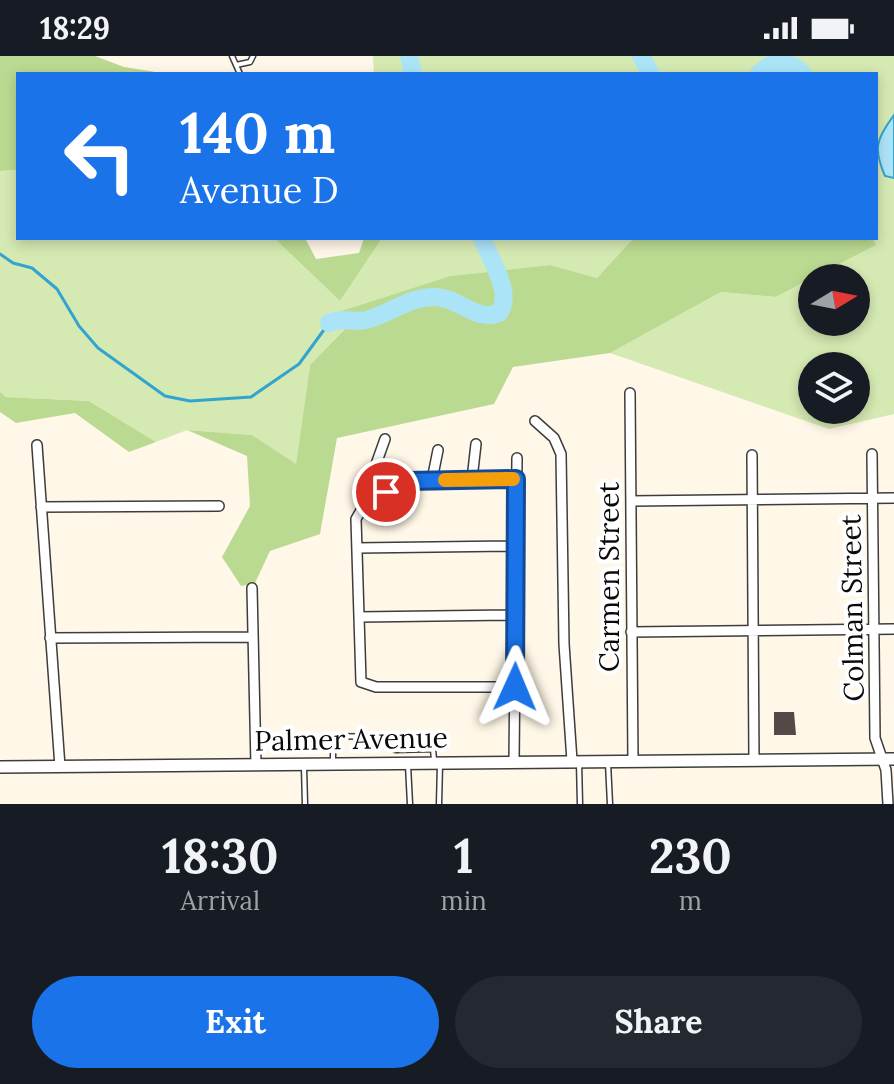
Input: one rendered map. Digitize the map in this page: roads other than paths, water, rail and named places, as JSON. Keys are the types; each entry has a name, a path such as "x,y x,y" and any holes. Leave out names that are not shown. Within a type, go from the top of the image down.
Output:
{"street":[{"name":"Carmen Street","path":"630,393 633,761"},
{"path":"535,421 554,438 561,454 564,644 575,761"},
{"path":"385,439 369,484 367,500 357,515 359,674 363,684 515,687"},
{"path":"472,479 476,444"},
{"path":"37,445 60,767"},
{"path":"432,480 438,450"},
{"name":"Colman Street","path":"872,454 875,738 888,760 888,804"},
{"path":"752,455 754,760"},
{"path":"514,761 517,458"},
{"path":"367,500 408,481 516,479"},
{"path":"631,501 894,498"},
{"path":"41,507 219,506"},
{"path":"357,548 515,546"},
{"path":"252,588 256,765"},
{"path":"359,617 515,615"},
{"path":"631,632 894,629"},
{"path":"50,638 253,637"},
{"name":"Palmer Avenue","path":"0,767 888,760"}],"lane":[{"path":"233,59 250,62 253,56"},
{"path":"333,763 333,736 378,737 395,750 402,763 410,804"},
{"path":"395,750 433,749 437,762 439,804"},
{"path":"575,761 580,804"},
{"path":"608,761 610,804"},
{"path":"304,764 305,804"}],"water":[{"path":"894,115 894,178 885,176 878,144"}],"waterway":[{"path":"409,56 413,72"},
{"path":"641,56 650,72"},
{"path":"762,72 775,63 787,63 800,72"},
{"path":"329,323 366,320 427,297 445,298 482,314 499,313 503,305 502,286 483,240"},
{"path":"0,254 13,263 32,268 57,289 79,326 98,348 165,396 190,401 251,397 299,364 329,323"}]}
